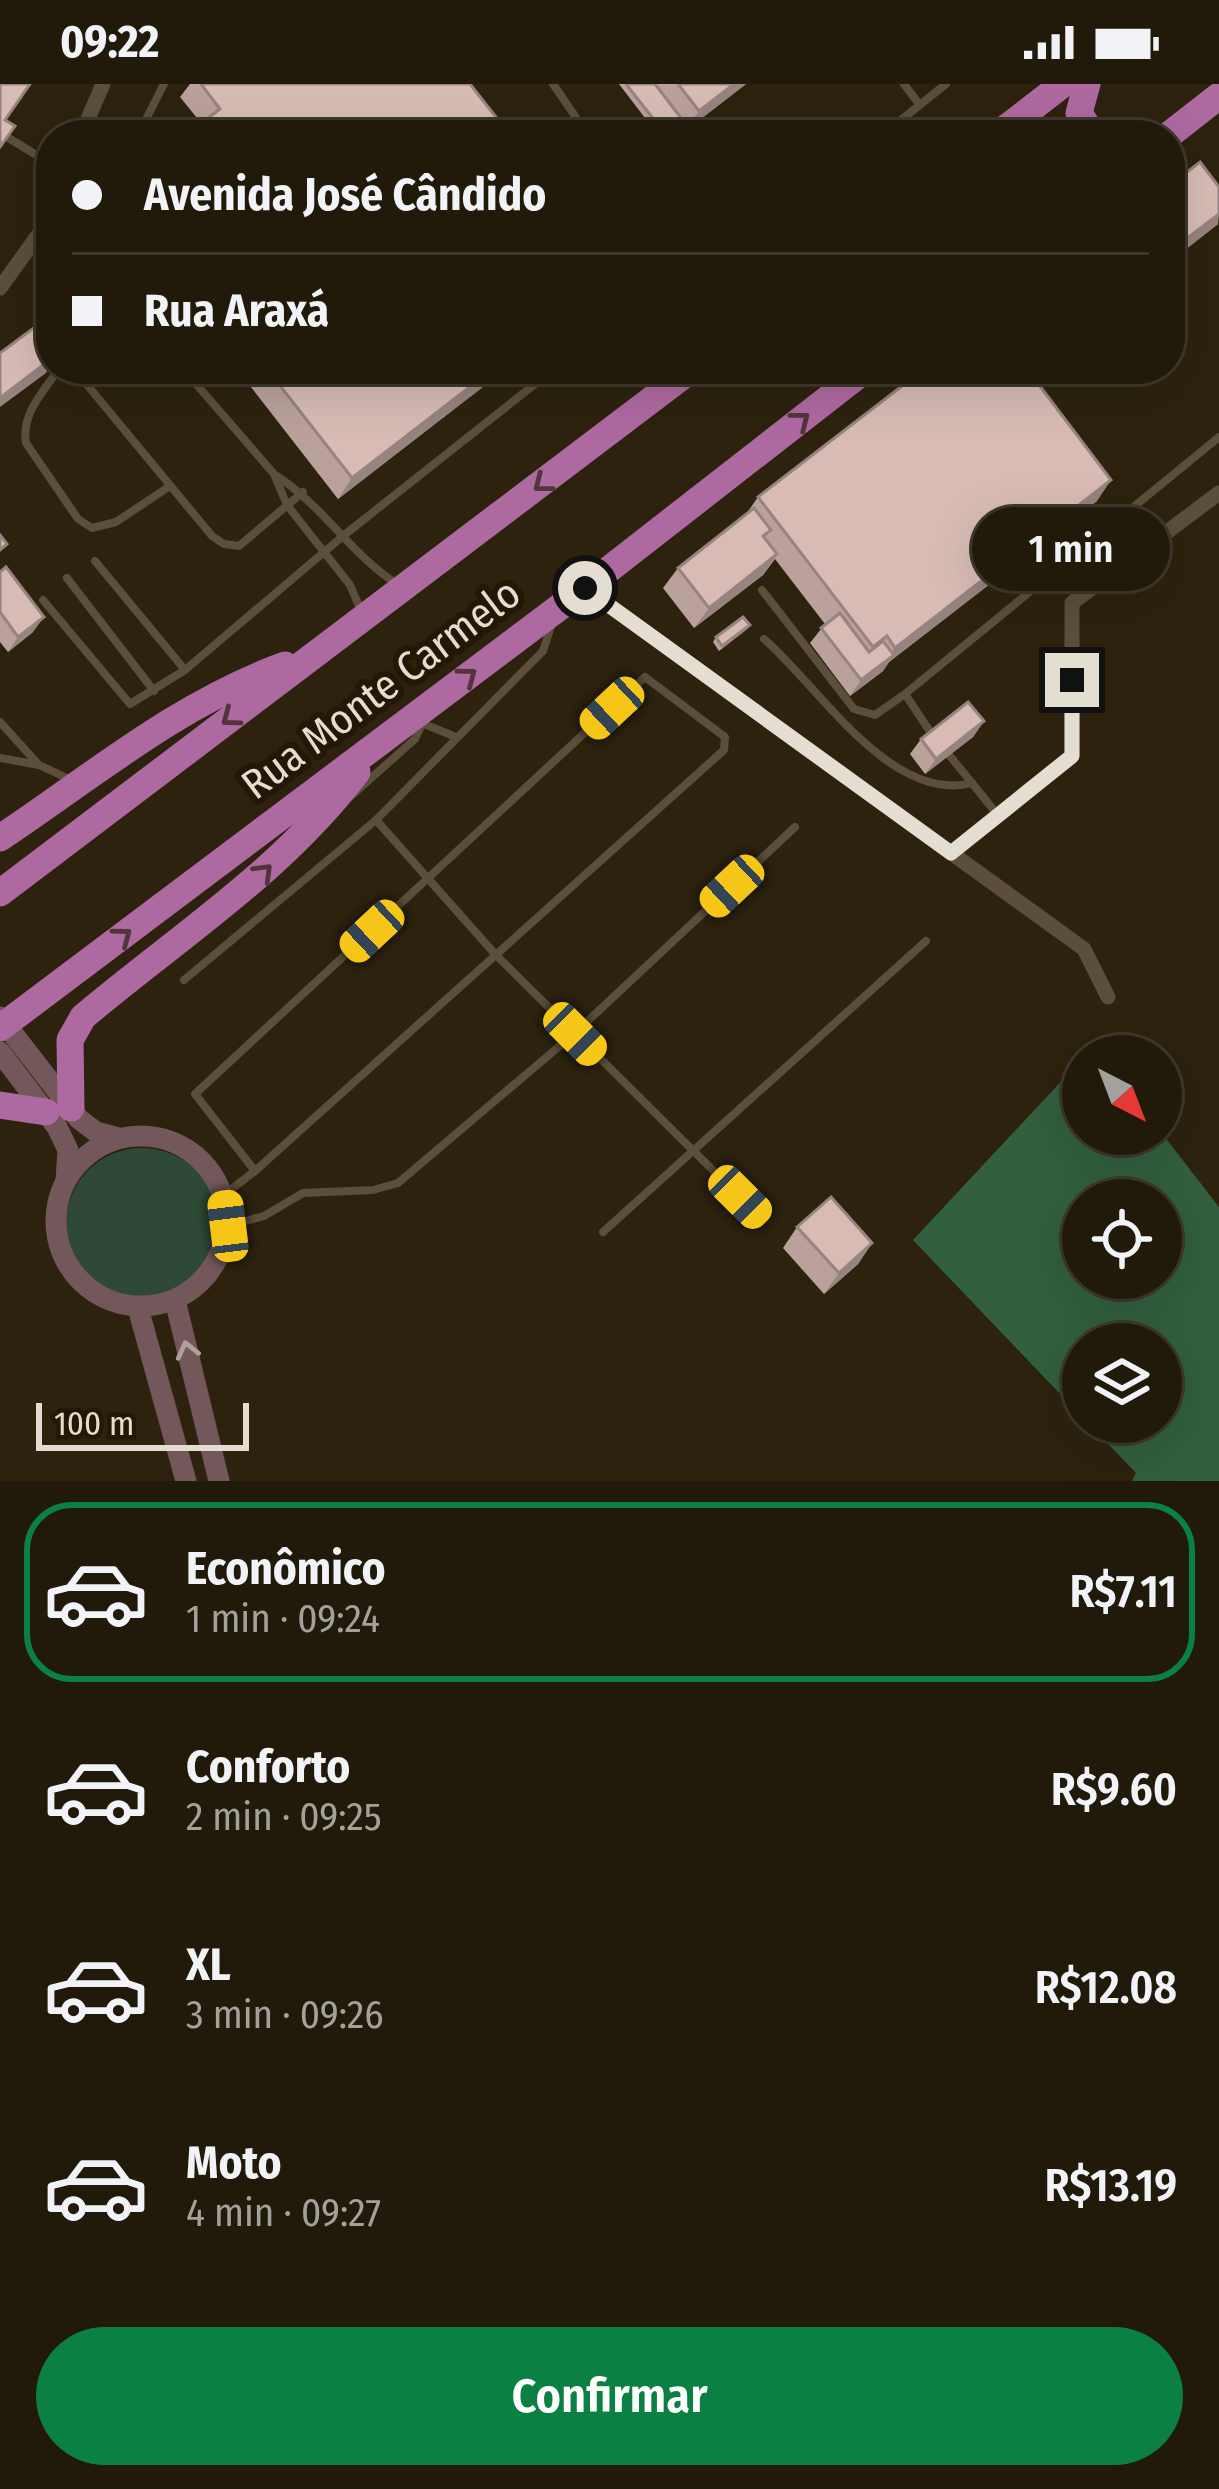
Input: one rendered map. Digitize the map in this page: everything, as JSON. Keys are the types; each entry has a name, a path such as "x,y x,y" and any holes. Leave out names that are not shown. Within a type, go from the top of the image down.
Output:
{"highway":[{"path":"1012,120 1038,93 1063,84"},
{"path":"1083,120 1079,113 1087,84"},
{"path":"1181,120 1209,103"},
{"path":"1185,122 1209,103"},
{"name":"Rua Monte Carmelo","path":"0,893 672,384"},
{"name":"Rua Monte Carmelo","path":"0,1028 377,746 424,716 847,384"},
{"path":"0,838 133,743 238,682 311,656"},
{"path":"0,1105 58,1110 70,1040 83,1017 246,890 329,808 377,746"}],"street":[{"path":"87,120 103,84"},
{"path":"0,288 36,238"},
{"path":"951,853 1072,756 1072,603 1219,493"},
{"path":"585,588 1084,949 1108,997"},
{"path":"0,1017 58,1110 68,1150 66,1182 55,1217 60,1251 77,1280 105,1300 139,1308 175,1300 202,1283 220,1257 228,1226 224,1195 208,1166 183,1144 151,1135 118,1138 96,1132 58,1110 0,1052"},
{"path":"66,1182 85,1155 118,1138"},
{"path":"175,1300 219,1481"},
{"path":"139,1308 186,1481"}],"lane":[{"path":"146,120 164,84"},
{"path":"554,84 578,120"},
{"path":"904,84 919,104"},
{"path":"900,120 946,84"},
{"path":"7,137 36,155"},
{"path":"48,384 26,418 26,443 78,519 92,528 116,522 170,486"},
{"path":"86,384 212,536 224,544 239,546 302,492"},
{"path":"196,384 274,475 287,505 350,585 364,618"},
{"path":"43,600 130,704 185,670 343,536 535,384"},
{"path":"762,590 854,709 875,715 1219,437"},
{"path":"274,475 302,492 373,568 404,588"},
{"path":"95,561 185,670"},
{"path":"67,578 154,691"},
{"path":"184,980 403,797 455,737 543,651 556,610"},
{"path":"764,639 789,660 844,726 913,776 950,789 972,783"},
{"path":"224,1195 255,1171 724,750 725,736 645,677 195,1094 255,1171"},
{"path":"905,694 933,736"},
{"path":"329,808 358,792 416,740 424,716 455,737"},
{"path":"0,722 39,765"},
{"path":"950,756 998,815"},
{"path":"0,758 39,765 76,783"},
{"path":"376,820 495,954 762,1219"},
{"path":"228,1226 264,1216 303,1193 373,1190 398,1183 575,1034 795,827"},
{"path":"603,1232 926,941"}],"green space":[{"path":"1062,1080 1062,1155 1179,1155 1219,1207 1219,1481 1132,1481 1136,1473 1107,1443 1182,1443 1182,1323 1062,1323 1062,1396 913,1240"},
{"path":"142,1148 171,1154 196,1170 212,1195 218,1224 212,1253 196,1278 171,1294 142,1300 113,1294 88,1278 72,1253 66,1224 72,1195 88,1170 113,1154"}],"building":[{"path":"0,84 30,84 5,120 15,126 0,147"},
{"path":"201,84 470,84 498,120 206,120 220,109"},
{"path":"626,84 655,84 683,120 654,120"},
{"path":"678,84 734,84 699,111"},
{"path":"1200,162 1219,187 1219,214 1186,239 1185,238 1185,174"},
{"path":"36,326 36,370 0,398 0,353"},
{"path":"279,384 474,384 352,478"},
{"path":"905,384 1038,384 1111,480 895,648 887,636 873,647 758,497"},
{"path":"754,508 771,530 763,536 777,554 709,608 678,568"},
{"path":"6,567 44,617 18,637 0,612 0,572"},
{"path":"840,613 869,652 883,641 894,655 861,680 821,628"},
{"path":"743,617 750,625 722,646 716,637"},
{"path":"968,702 984,721 936,759 921,739"},
{"path":"831,1197 872,1243 839,1273 797,1227"}],"route":[{"path":"585,588 951,853 1072,756 1072,680"}]}
